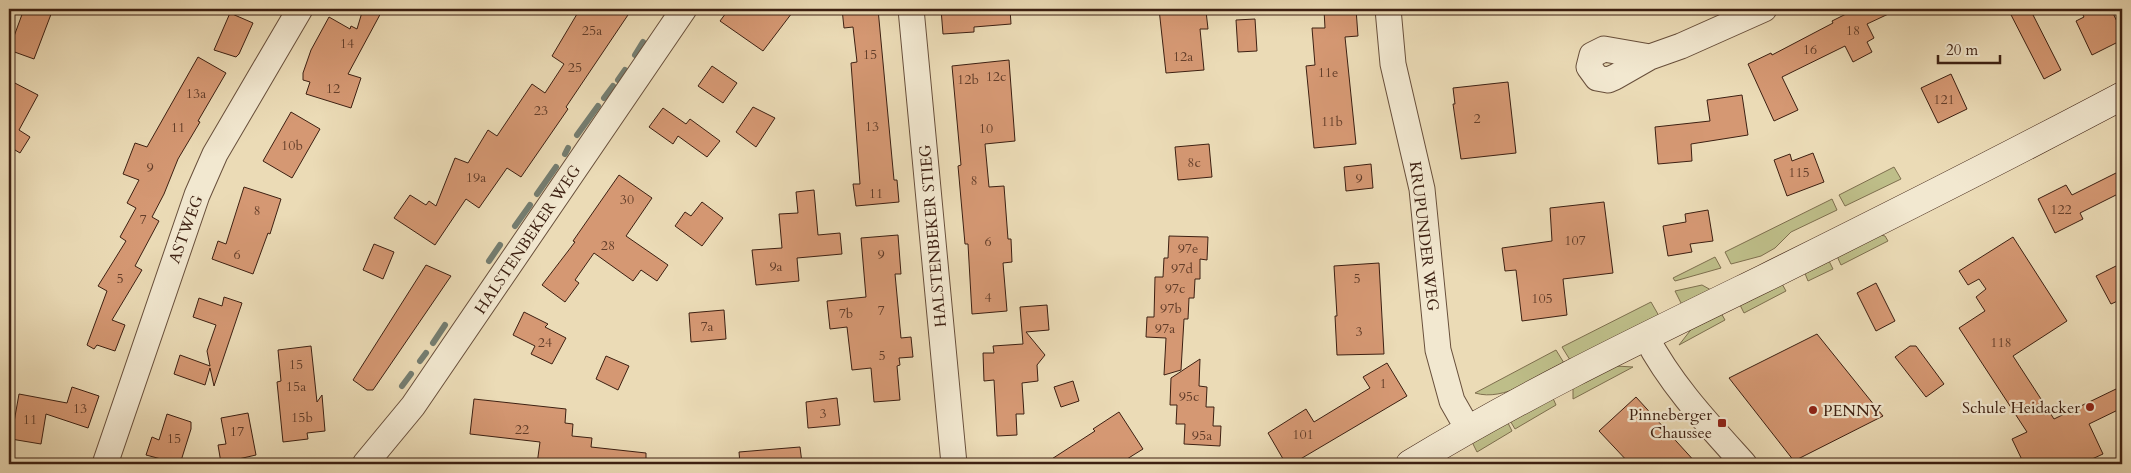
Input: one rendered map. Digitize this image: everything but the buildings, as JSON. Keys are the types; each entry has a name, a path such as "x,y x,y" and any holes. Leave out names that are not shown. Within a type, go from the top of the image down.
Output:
{"main road":[{"path":"1410,464 1468,429 1646,337 1887,218 2122,96"}],"street":[{"name":"ASTWEG","path":"105,464 197,195 215,154 300,9"},
{"name":"HALSTENBEKER WEG","path":"365,464 412,406 684,9"},
{"name":"HALSTENBEKER STIEG","path":"911,9 954,464"},
{"name":"KRUPUNDER WEG","path":"1388,9 1397,83 1422,189 1438,350 1452,401 1468,429"},
{"path":"1650,57 1712,33 1764,9"},
{"path":"1646,337 1658,361 1675,384 1744,464"}],"green space":[{"path":"1894,167 1901,179 1845,206 1839,195"},
{"path":"1832,199 1837,210 1791,232 1775,248 1761,256 1731,264 1725,252"},
{"path":"1877,234 1885,236 1888,241 1841,265 1836,254"},
{"path":"1715,257 1721,268 1675,281 1673,278"},
{"path":"1828,259 1833,269 1808,281 1804,271"},
{"path":"1781,282 1786,291 1744,313 1739,303"},
{"path":"1702,285 1711,290 1682,305 1675,291"},
{"path":"1651,302 1659,316 1570,360 1562,347"},
{"path":"1721,313 1725,320 1679,345 1693,327"},
{"path":"1556,350 1564,363 1532,381 1498,394 1486,395 1475,393"},
{"path":"1616,366 1633,367 1573,399 1573,386"},
{"path":"1552,396 1556,405 1515,429 1509,419"},
{"path":"1507,421 1512,431 1477,452 1472,442"}],"waterway":[{"path":"635,55 643,42"},
{"path":"618,80 625,70"},
{"path":"604,98 613,86"},
{"path":"577,135 598,106"},
{"path":"565,154 568,148"},
{"path":"537,194 556,167"},
{"path":"515,226 530,205"},
{"path":"489,261 500,245"},
{"path":"433,343 445,325"},
{"path":"420,361 426,353"},
{"path":"402,386 411,374"}],"place":[{"name":"Schule Heidacker","path":"2090,407"},
{"name":"PENNY","path":"1813,410"},
{"name":"Pinneberger Chaussee","path":"1722,423"}]}
